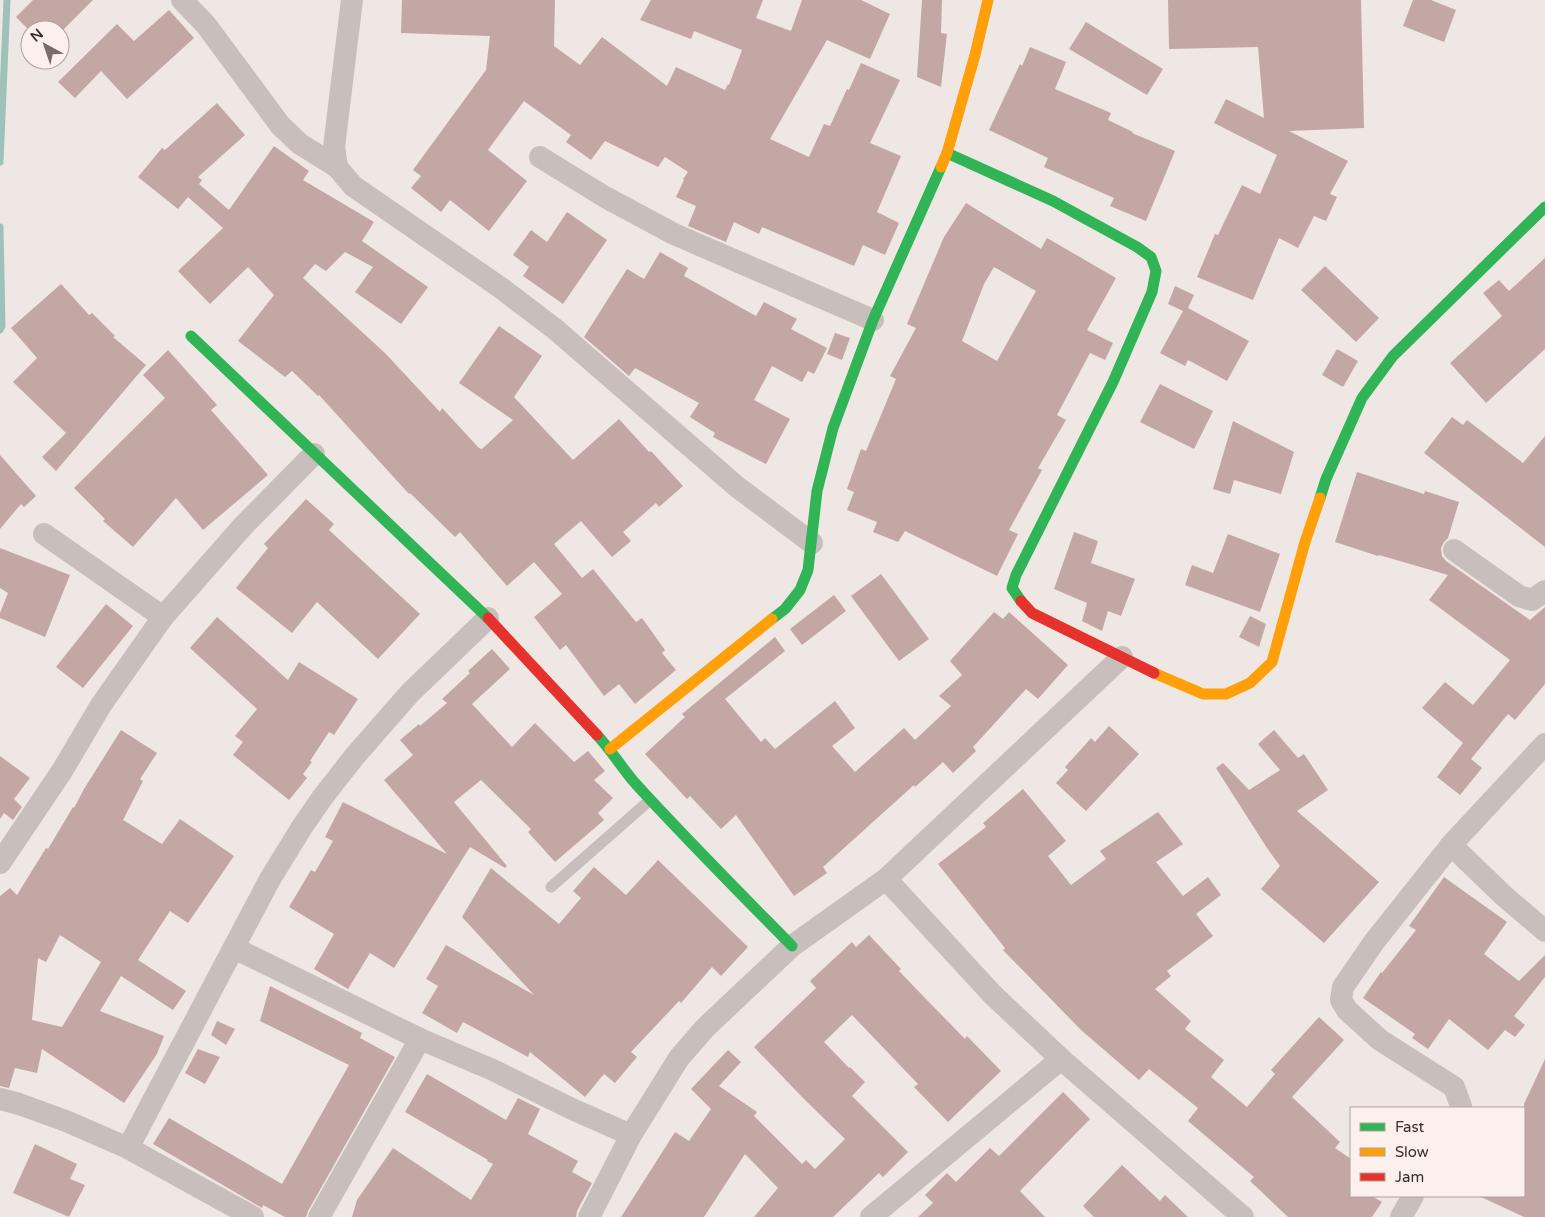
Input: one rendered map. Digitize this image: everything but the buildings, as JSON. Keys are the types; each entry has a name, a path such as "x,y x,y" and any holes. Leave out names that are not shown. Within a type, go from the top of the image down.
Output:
{"street":[{"path":"182,0 206,25 280,126 300,144 337,167 353,186 501,288 556,329 736,486 812,543"},
{"path":"337,167 334,147 352,0"},
{"path":"610,749 785,609 800,590 808,570 817,491 833,428 873,320 947,153 975,55 988,0"},
{"path":"947,153 1053,201 1137,247 1151,257 1156,270 1152,292 1113,382 1016,575 1012,588 1032,613 1059,628 1164,678 1203,694 1226,694 1250,683 1272,662 1326,479 1362,398 1393,356 1545,207"},
{"path":"540,158 605,197 674,234 873,320"},
{"path":"191,336 488,618 610,749 650,800 792,946"},
{"path":"0,863 62,771 101,705 163,617 244,525 314,454"},
{"path":"44,534 163,617"},
{"path":"1454,550 1519,596 1532,600 1545,590"},
{"path":"128,1148 270,879 322,798 354,757 410,693 488,618"},
{"path":"589,1217 631,1136 679,1058 705,1028 792,946 886,878 1122,657"},
{"path":"1461,1107 1454,1087 1380,1040 1347,1010 1341,1000 1343,987 1374,942 1452,845 1545,744"},
{"path":"1452,845 1504,896 1545,931"},
{"path":"886,878 994,995 1061,1059 1243,1217"},
{"path":"234,948 420,1039 493,1070 631,1136"},
{"path":"319,1217 420,1039"},
{"path":"871,1217 1061,1059"},
{"path":"0,1100 19,1104 66,1121 128,1148 252,1217"},
{"path":"1401,1217 1412,1197"}],"lane":[{"path":"550,887 650,800"}],"waterway":[{"path":"0,162 7,0"},
{"path":"0,227 2,326 0,330"}],"traffic: fast":[{"path":"947,153 1053,201 1137,247 1151,257 1156,271 1152,292 1113,382 1016,575 1012,588 1021,601"},
{"path":"772,619 785,609 800,590 808,570 817,491 833,428 873,320 941,167"},
{"path":"1320,498 1326,479 1362,398 1393,356 1545,207"},
{"path":"191,336 488,618"},
{"path":"597,735 654,804 792,946"}],"traffic: slow":[{"path":"941,167 947,153 975,55 988,0"},
{"path":"1154,673 1203,694 1226,694 1250,683 1272,662 1305,542 1320,498"},
{"path":"610,749 772,619"}],"traffic: jam":[{"path":"1021,601 1032,613 1154,673"},
{"path":"488,618 597,735"}]}
